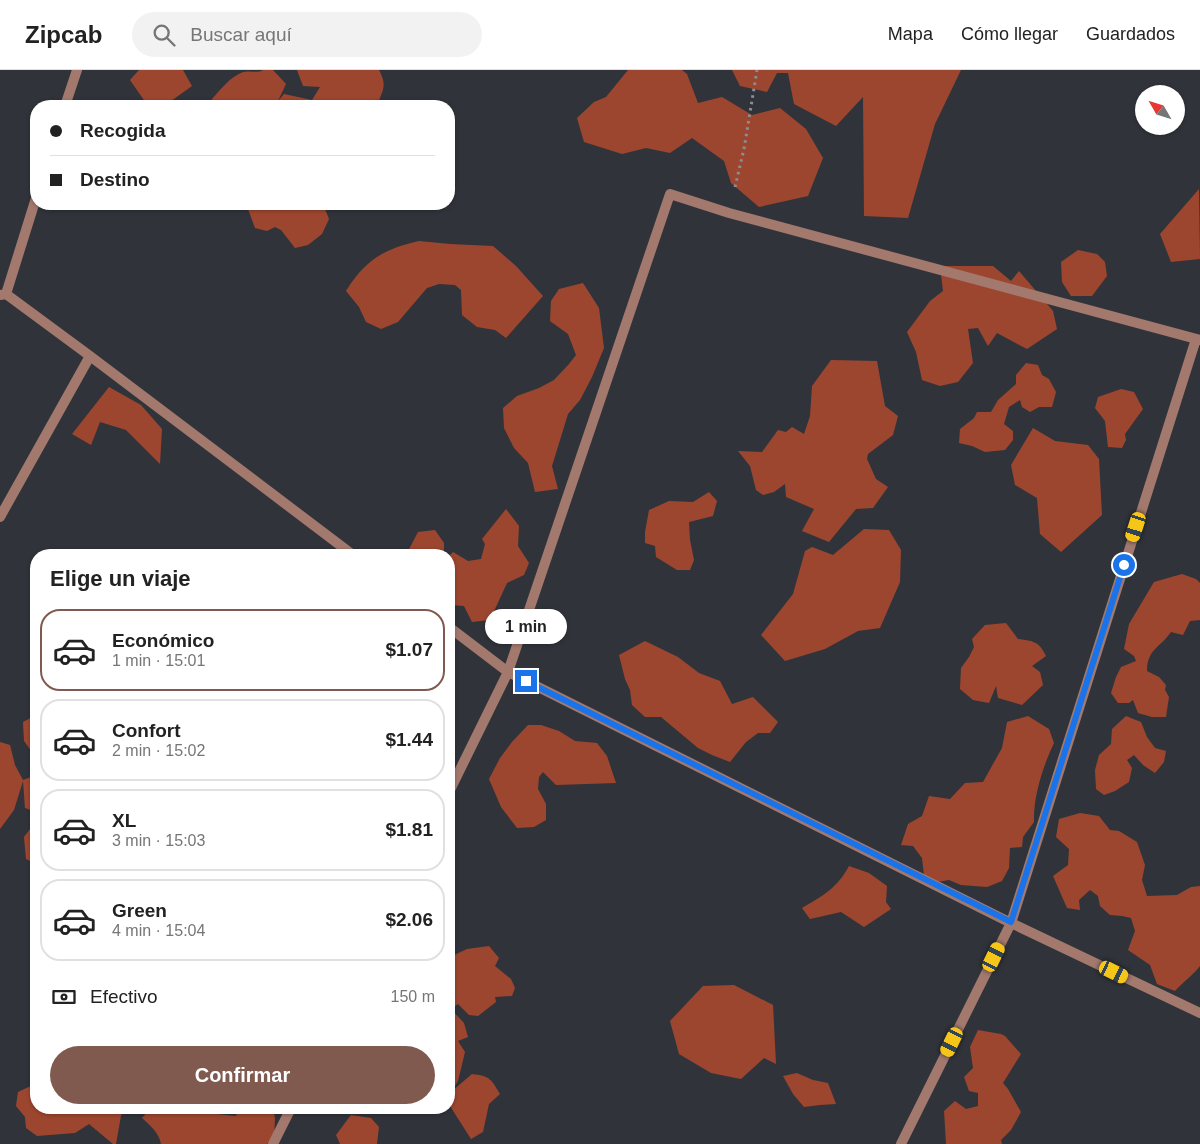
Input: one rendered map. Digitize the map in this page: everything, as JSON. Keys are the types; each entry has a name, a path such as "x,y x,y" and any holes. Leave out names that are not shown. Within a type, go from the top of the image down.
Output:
{"street":[{"path":"68,100 77,70"},
{"path":"455,780 508,672 670,194 729,213 1198,339 1011,922 901,1144"},
{"path":"32,210 3,295 90,356 345,549"},
{"path":"0,517 90,356"},
{"path":"455,632 508,672 1011,922 1200,1013"},
{"path":"273,1144 288,1114"}],"path":[{"path":"729,213 744,149 756,70"}],"shaded area":[{"path":"139,70 183,70 192,86 172,100 144,100 130,80"},
{"path":"273,70 286,84 278,100 212,100 234,77 243,72"},
{"path":"297,70 379,70 384,85 379,100 312,100 320,87 303,86"},
{"path":"628,70 682,70 687,74 698,103 722,97 752,115 780,108 806,129 823,158 808,196 759,207 731,183 724,161 692,138 670,153 646,148 622,154 584,142 577,118 594,102 606,97"},
{"path":"732,70 961,70 935,124 908,218 864,216 863,97 836,126 794,104 788,73 777,73 767,92 740,86"},
{"path":"284,94 312,100 279,100"},
{"path":"1199,189 1200,259 1171,262 1160,234"},
{"path":"248,210 325,210 329,219 322,234 308,245 295,248 281,230 275,227 267,231 255,228"},
{"path":"419,241 493,246 516,266 543,296 506,338 495,330 477,327 462,315 461,290 455,285 439,284 427,288 398,322 381,329 366,322 359,307 346,291 353,280 376,257"},
{"path":"1078,250 1097,254 1105,262 1107,276 1092,296 1071,296 1062,282 1061,262"},
{"path":"940,266 993,266 1011,281 1019,271 1053,311 1057,329 1027,349 997,333 988,346 978,328 968,329 973,363 958,382 940,386 922,380 916,352 907,332 930,301 943,291"},
{"path":"583,283 599,308 604,348 580,400 568,414 552,466 558,489 535,492 528,463 514,448 504,428 503,408 517,396 554,380 576,355 568,334 550,321 551,301 559,289"},
{"path":"831,360 877,361 885,406 898,416 893,435 868,454 867,459 876,479 888,487 873,508 856,509 829,542 802,531 814,509 786,497 785,484 774,492 763,495 756,490 750,466 738,451 762,452 778,430 786,432 792,427 804,434 810,416 812,386"},
{"path":"1026,363 1038,365 1042,375 1049,379 1056,392 1052,407 1039,407 1030,412 1022,407 1020,400 1009,407 1004,424 1013,431 1013,440 1005,450 985,452 959,443 960,429 974,418 977,412 991,412 998,400 1016,384 1016,375"},
{"path":"109,387 141,405 162,429 160,464 126,430 100,422 91,445 72,434"},
{"path":"1121,389 1134,392 1143,409 1125,434 1126,440 1122,448 1108,447 1105,421 1095,408 1098,397"},
{"path":"1033,428 1055,441 1088,445 1099,459 1102,515 1061,552 1040,534 1037,498 1015,485 1011,465"},
{"path":"709,492 717,501 713,516 689,522 694,560 690,570 677,570 656,557 655,546 645,543 649,510 669,501 693,502"},
{"path":"506,509 519,526 518,546 529,563 524,575 507,583 490,620 472,622 464,606 455,605 455,553 468,561 481,559 485,544 482,539"},
{"path":"864,529 889,530 901,550 900,582 880,628 858,631 825,649 785,661 761,635 793,594 805,551 812,547 833,555"},
{"path":"435,530 444,543 444,549 409,549 418,532"},
{"path":"1182,574 1196,579 1200,583 1200,620 1190,621 1183,635 1171,632 1149,658 1147,671 1159,677 1166,685 1165,690 1169,697 1166,717 1152,717 1138,713 1133,700 1129,703 1118,703 1111,693 1121,667 1136,661 1134,656 1124,649 1129,624 1154,582"},
{"path":"1006,623 1018,639 1028,640 1041,647 1046,656 1032,666 1040,672 1043,685 1022,705 998,698 996,686 989,703 973,700 960,689 961,668 974,647 972,639 985,625"},
{"path":"645,641 678,657 699,673 720,681 732,704 753,697 778,722 770,733 758,733 746,742 730,762 698,748 661,717 645,717 632,705 630,690 619,655"},
{"path":"1028,716 1049,729 1054,743 1040,782 1035,802 1034,822 1023,837 1022,847 1010,848 1009,868 1002,881 987,887 961,885 949,880 925,884 922,858 913,846 901,845 908,824 922,816 929,796 950,799 965,783 983,782 1002,748 1007,722"},
{"path":"1126,716 1141,722 1147,737 1155,748 1166,751 1164,762 1155,773 1143,765 1134,755 1127,760 1132,768 1129,782 1115,791 1104,795 1096,789 1095,770 1099,755 1111,744 1112,729"},
{"path":"30,718 30,749 24,741 23,722"},
{"path":"528,725 541,725 559,731 575,741 597,743 607,756 616,783 556,785 543,772 539,777 538,789 546,804 546,820 534,827 517,828 501,807 489,779 500,758"},
{"path":"0,742 10,745 15,765 23,780 30,777 30,810 25,808 23,781 14,810 0,829"},
{"path":"1080,813 1099,816 1110,830 1119,831 1137,842 1145,865 1142,880 1147,896 1177,895 1191,887 1200,886 1200,966 1175,991 1157,984 1150,965 1128,950 1135,931 1131,918 1110,915 1100,906 1098,896 1090,890 1079,900 1080,910 1067,908 1053,876 1068,865 1069,849 1056,837 1059,819"},
{"path":"30,829 30,861 26,859 24,837"},
{"path":"849,866 869,873 887,886 886,902 891,909 864,927 841,912 810,919 802,908 829,890 840,880"},
{"path":"489,946 499,958 495,966 511,979 515,988 512,996 495,997 496,1002 478,1016 469,1015 458,1004 455,1006 455,955 467,949"},
{"path":"734,985 773,1005 776,1064 764,1058 741,1079 711,1073 679,1054 670,1021 703,986"},
{"path":"455,1013 464,1023 468,1037 458,1041 465,1052 455,1086"},
{"path":"978,1030 1005,1036 1021,1054 1003,1083 1021,1112 1011,1130 1001,1140 1002,1144 946,1144 944,1111 955,1101 966,1109 978,1106 978,1093 969,1091 964,1077 973,1068 970,1047"},
{"path":"797,1073 813,1080 828,1083 836,1104 804,1107 793,1094 783,1076"},
{"path":"472,1074 489,1079 500,1094 489,1104 483,1132 471,1139 455,1114 455,1088"},
{"path":"30,1086 30,1114 122,1114 116,1144 113,1144 89,1124 75,1133 37,1136 26,1128 25,1117 16,1106 18,1092"},
{"path":"146,1114 217,1114 236,1116 236,1114 274,1114 274,1138 267,1144 161,1144 151,1126 142,1118"},
{"path":"351,1115 371,1118 379,1127 377,1144 340,1144 336,1135"}],"route":[{"path":"526,681 1011,922 1124,565"}]}
